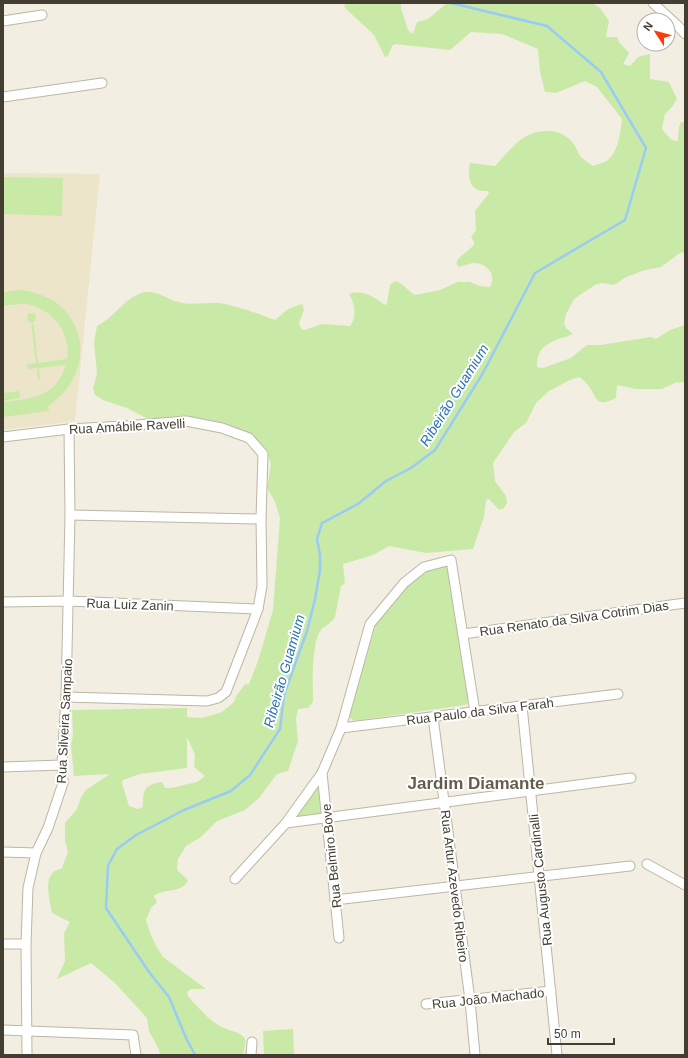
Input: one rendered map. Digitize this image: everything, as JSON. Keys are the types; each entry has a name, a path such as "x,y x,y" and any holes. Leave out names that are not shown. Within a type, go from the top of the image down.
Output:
{"street":[{"path":"653,3 682,22 685,34"},
{"path":"3,21 42,15"},
{"path":"3,97 102,83"},
{"name":"Rua Amábile Ravelli","path":"3,437 69,429 186,421 222,428 249,438 264,454 261,519"},
{"name":"Rua Silveira Sampaio","path":"27,1055 26,944 28,888 36,853 48,828 63,783 62,765 66,697 70,515 69,429"},
{"path":"66,697 207,701 218,698 226,692 258,609 262,586 261,519 70,515"},
{"path":"235,879 286,823 322,773 341,728 370,624 404,583 424,567 451,560 475,712"},
{"name":"Rua Luiz Zanin","path":"3,602 68,601 258,609"},
{"name":"Rua Renato da Silva Cotrim Dias","path":"463,634 685,603"},
{"name":"Rua Paulo da Silva Farah","path":"341,728 618,694"},
{"name":"Rua Augusto Cardinalli","path":"522,706 558,1055"},
{"name":"Rua Artur Azevedo Ribeiro","path":"432,717 470,1000 475,1055"},
{"path":"3,767 62,765"},
{"name":"Rua Belmiro Bove","path":"322,773 340,938"},
{"path":"286,823 631,778"},
{"path":"3,852 36,853"},
{"path":"647,864 685,885"},
{"path":"335,900 630,866"},
{"path":"3,944 26,944"},
{"name":"Rua João Machado","path":"426,1004 551,991"},
{"path":"3,1030 133,1035 136,1055"},
{"path":"251,1055 252,1042"}],"shaded area":[{"path":"3,173 100,174 75,421 3,430"}],"green space":[{"path":"346,3 401,3 401,8 408,30 413,34 417,22 428,19 447,3 592,3 600,8 609,21 606,37 617,37 619,42 629,53 623,64 630,66 638,57 650,54 650,79 669,82 677,99 665,114 662,128 664,132 672,140 678,141 679,127 681,122 685,122 685,252 680,253 661,267 645,270 626,277 614,285 601,283 595,285 574,299 566,314 564,323 566,328 573,334 553,341 543,348 538,359 537,367 543,368 571,358 587,345 600,345 651,337 656,339 670,330 685,325 685,382 675,383 662,389 636,389 617,385 616,398 603,402 597,400 590,388 579,377 549,391 536,403 526,423 514,432 493,463 495,481 506,496 507,503 504,508 499,510 489,499 486,500 484,517 473,549 426,553 389,546 373,555 343,564 345,583 341,586 335,617 321,630 318,636 313,664 313,702 308,708 298,709 296,719 298,741 288,771 277,774 259,798 245,810 217,821 201,837 186,846 178,859 177,870 188,880 182,887 154,896 157,902 151,908 146,920 150,933 163,957 206,989 191,989 187,992 188,996 211,1020 241,1035 245,1039 243,1055 160,1055 149,1031 147,1018 115,983 91,963 57,979 65,961 64,933 70,922 52,913 48,893 49,878 53,872 62,868 68,852 65,841 65,823 77,809 81,797 86,790 110,774 74,776 71,745 73,735 72,710 187,708 187,717 202,718 222,712 234,702 236,696 246,683 247,685 249,684 258,661 273,610 280,518 275,502 267,488 271,465 269,457 242,440 226,434 150,420 127,408 103,400 95,395 93,389 97,373 94,343 97,326 109,318 133,297 147,292 155,293 184,303 226,304 275,320 288,309 302,304 304,310 299,323 301,329 305,330 322,324 350,326 354,318 354,310 353,302 349,294 359,292 363,293 377,299 385,305 387,303 390,285 395,281 400,283 415,295 440,290 458,282 470,282 479,286 490,287 492,278 490,270 487,267 471,263 459,267 456,263 459,258 474,245 471,237 476,230 475,211 489,193 488,191 478,190 472,185 469,174 470,163 495,166 519,141 525,137 540,131 552,131 567,137 574,144 581,157 593,166 608,160 612,156 620,135 622,119 597,87 585,81 556,93 545,92 540,72 538,49 502,34 471,32 450,50 395,44 392,46 388,56 385,57 374,35 344,7","holes":["187,738 195,755 194,767 205,776 197,782 171,788 165,788 162,782 156,783 145,790 143,807 137,809 129,806 122,783 123,780 140,774 187,768"]},
{"path":"3,177 63,178 62,216 3,214"},
{"path":"18,290 41,295 59,305 71,319 79,336 80,355 76,373 65,391 48,406 49,411 3,417 3,402 33,397 49,390 56,384 66,365 39,368 40,380 38,380 37,368 28,369 27,364 36,363 31,321 28,322 27,314 35,313 36,321 33,321 38,363 67,359 68,349 63,331 51,316 43,310 25,304 3,306 3,292"},
{"path":"19,391 20,398 3,401 3,393"},
{"path":"445,564 449,566 469,699 468,703 465,705 354,721 348,716 376,624 405,588 425,571"},
{"path":"318,783 323,813 295,817"},
{"path":"293,1029 294,1055 264,1055 263,1031"}],"waterway":[{"name":"Ribeirão Guamium","path":"195,1055 186,1038 169,997 149,972 106,908 108,866 117,849 136,835 184,810 231,791 250,775 280,729 284,695 307,631 315,599 320,570 320,555 317,539 322,523 358,504 386,481 411,468 435,450 483,373 535,273 625,220 646,148 601,72 547,26 451,3"}],"district":[{"name":"Jardim Diamante","path":"476,783"}]}
